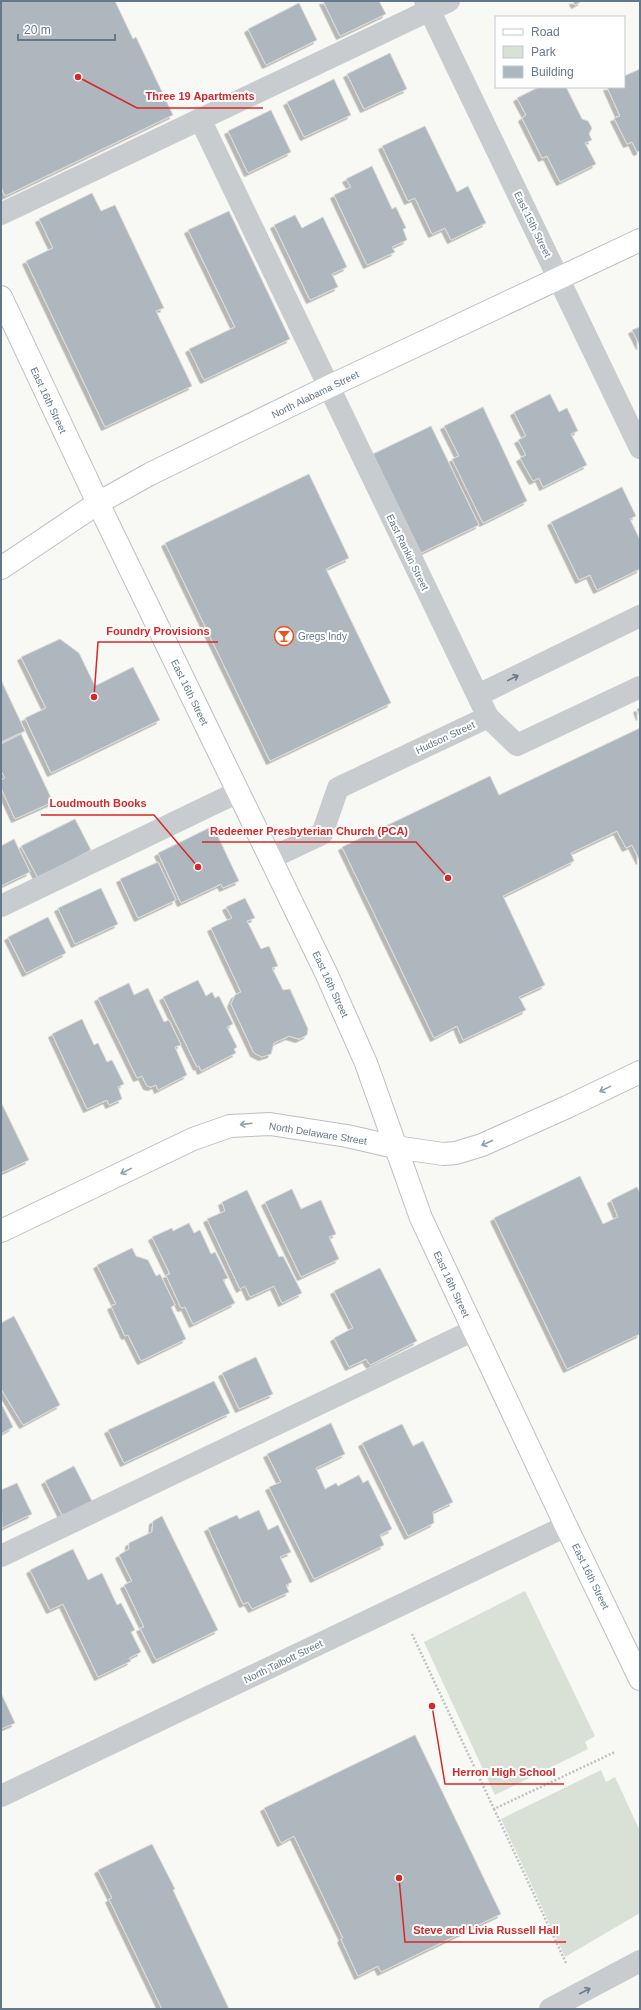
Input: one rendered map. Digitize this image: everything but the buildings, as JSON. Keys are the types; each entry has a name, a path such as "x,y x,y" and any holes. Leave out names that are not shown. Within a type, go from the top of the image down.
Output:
{"main road":[{"name":"North Alabama Street","path":"1,568 98,503 150,474 328,387 640,240"},
{"name":"East 16th Street","path":"1,297 98,503 327,975 358,1044 421,1218 640,1679"},
{"name":"North Delaware Street","path":"1,1231 193,1139 230,1126 270,1124 347,1136 395,1147 443,1154 456,1153 470,1149 567,1107 640,1072"}],"street":[{"path":"1,214 200,119 427,6 449,1"},
{"name":"East 15th Street","path":"427,6 560,278 640,448"},
{"name":"East Rankin Street","path":"200,119 488,717"},
{"path":"478,695 640,616"},
{"path":"488,717 517,745 640,687"},
{"name":"Hudson Street","path":"271,858 322,834 338,788 488,717"},
{"path":"1,906 238,792"},
{"path":"1,1556 474,1330"},
{"name":"North Talbott Street","path":"1,1796 566,1526"},
{"path":"550,2009 640,1960"}],"path":[{"path":"412,1634 566,1963"},
{"path":"494,1809 615,1752"}],"green space":[{"path":"525,1591 595,1736 585,1742 588,1749 495,1795 424,1642"},
{"path":"601,1770 606,1782 615,1777 640,1831 640,1913 565,1957 501,1819"}],"place":[{"name":"Three 19 Apartments","path":"78,77"},
{"name":"Gregs Indy","path":"284,636"},
{"name":"Foundry Provisions","path":"94,697"},
{"name":"Loudmouth Books","path":"198,867"},
{"name":"Redeemer Presbyterian Church (PCA)","path":"448,878"},
{"name":"Herron High School","path":"432,1706"},
{"name":"Steve and Livia Russell Hall","path":"399,1878"}]}
